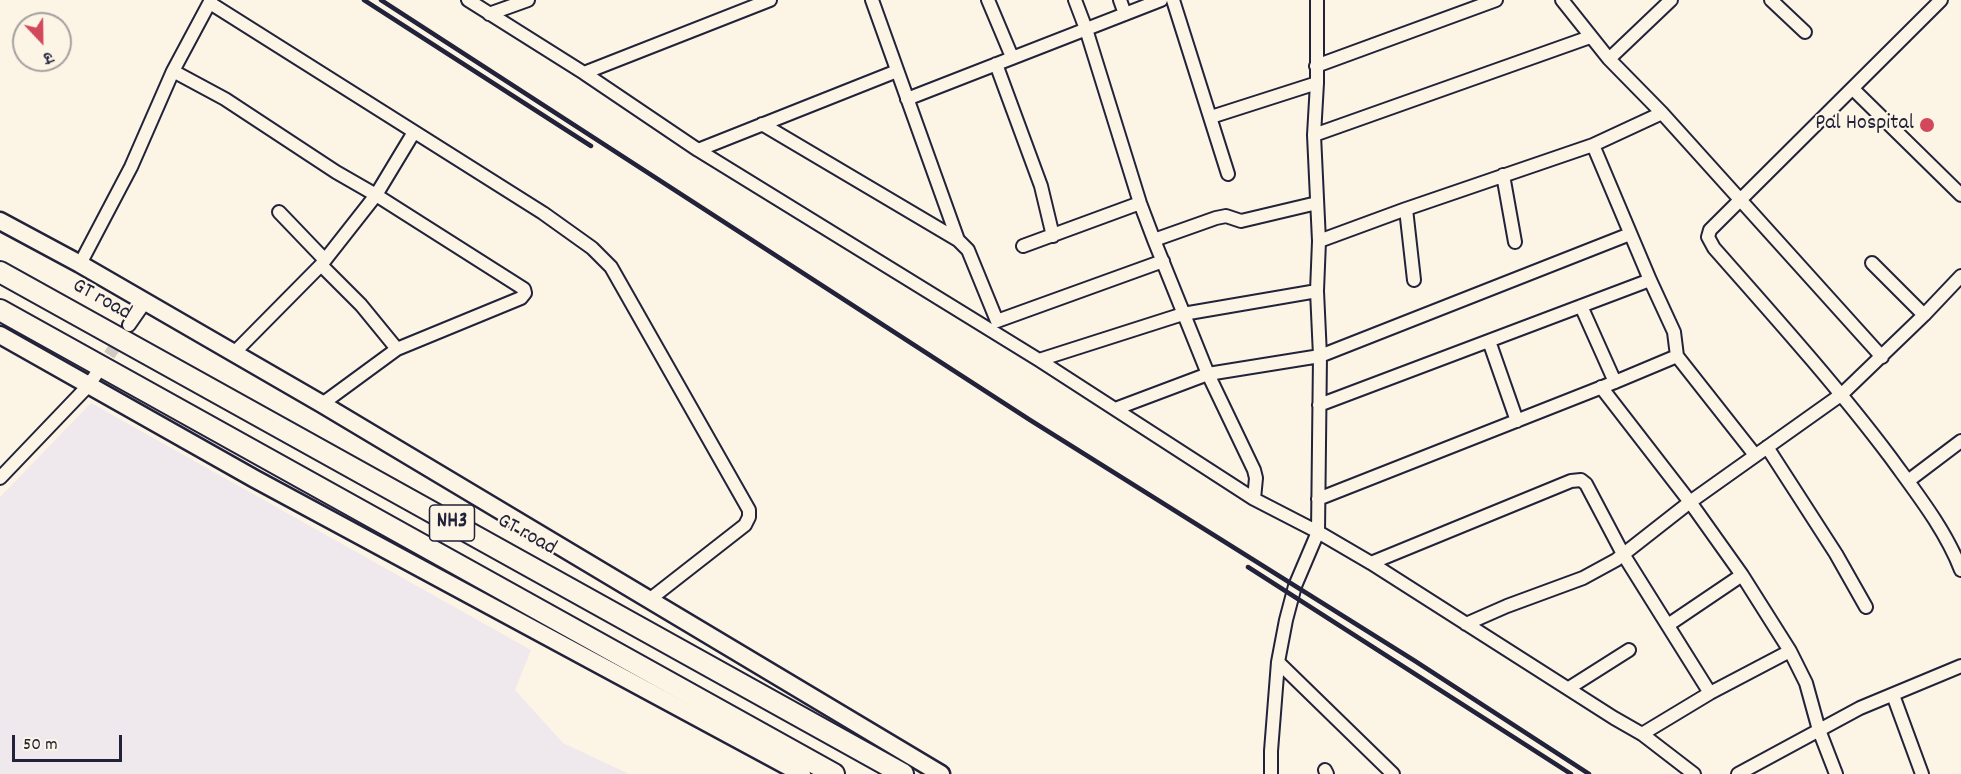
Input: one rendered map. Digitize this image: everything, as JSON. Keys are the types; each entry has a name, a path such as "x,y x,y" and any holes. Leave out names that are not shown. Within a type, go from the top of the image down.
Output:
{"highway":[{"name":"GT road","path":"0,272 903,774"},
{"name":"NH3","path":"0,310 834,774"}],"main road":[{"path":"0,221 80,264 322,404 941,774"},
{"path":"0,335 92,379 255,479 802,774"}],"street":[{"path":"468,0 584,73 698,150 1038,360 1254,499 1371,563 1642,734 1694,774"},
{"path":"489,14 528,0"},
{"path":"584,73 770,0"},
{"path":"872,0 958,240"},
{"path":"988,0 1012,57"},
{"path":"1075,0 1154,240 1208,374 1254,470 1256,478 1254,499"},
{"path":"1120,0 1125,14"},
{"path":"907,99 1161,0"},
{"path":"1173,0 1228,174"},
{"path":"1271,774 1278,662 1286,620 1296,586 1318,532 1320,356 1317,291 1319,241 1314,135 1317,83 1317,0"},
{"path":"1316,66 1496,0"},
{"path":"1562,0 1609,59 1662,113 1882,357"},
{"path":"1609,59 1671,0"},
{"path":"1771,0 1805,32"},
{"path":"1941,0 1710,230 1708,237 1710,243 1842,394 1938,524 1960,564"},
{"path":"80,264 131,167 173,71 210,2 543,213 592,248 611,267 749,510 749,517 745,525 649,600"},
{"path":"1314,135 1590,37"},
{"path":"996,64 1041,186 1053,236"},
{"path":"173,71 225,99 336,172 524,289 525,293 521,298 397,349 322,404"},
{"path":"698,150 897,71"},
{"path":"1211,117 1317,83"},
{"path":"1853,89 1961,195"},
{"path":"1319,241 1593,145 1662,113"},
{"path":"762,124 958,240 968,250 997,321 1163,261"},
{"path":"233,354 323,263 376,195 414,132"},
{"path":"1593,145 1674,332 1677,356 1755,455"},
{"path":"1503,175 1515,242"},
{"path":"1023,246 1140,203"},
{"path":"1154,240 1216,218 1229,217 1241,221 1317,203"},
{"path":"1406,209 1414,280"},
{"path":"279,212 361,304 397,349"},
{"path":"1115,409 1208,374 1320,356 1630,234"},
{"path":"1872,263 1924,315"},
{"path":"1466,624 1583,578 1616,560 1690,502 1842,394 1882,357 1961,276"},
{"path":"1319,405 1650,280"},
{"path":"1038,360 1183,314 1317,291"},
{"path":"129,325 145,302"},
{"path":"1581,306 1616,382"},
{"path":"1489,341 1517,421"},
{"path":"1318,499 1677,356"},
{"path":"0,478 92,379"},
{"path":"1601,387 1690,502 1742,575 1790,651 1806,683 1819,730 1836,774"},
{"path":"1908,481 1961,441"},
{"path":"1767,447 1836,554 1866,607"},
{"path":"1371,563 1577,480 1586,484 1623,554 1710,693"},
{"path":"1668,625 1742,575"},
{"path":"1569,688 1629,650"},
{"path":"1642,734 1710,693 1790,651"},
{"path":"1278,662 1393,774"},
{"path":"1738,774 1860,708 1961,666"},
{"path":"1893,695 1922,774"}],"shaded area":[{"path":"91,403 531,650 515,690 563,743 629,774 0,774 0,497"}],"tunnel":[{"path":"99,370 123,335"}],"railway":[{"path":"364,0 591,146"},
{"path":"381,0 1030,420 1415,661 1589,774"},
{"path":"1248,567 1571,774"}],"place":[{"name":"Pal Hospital","path":"1927,125"}]}
